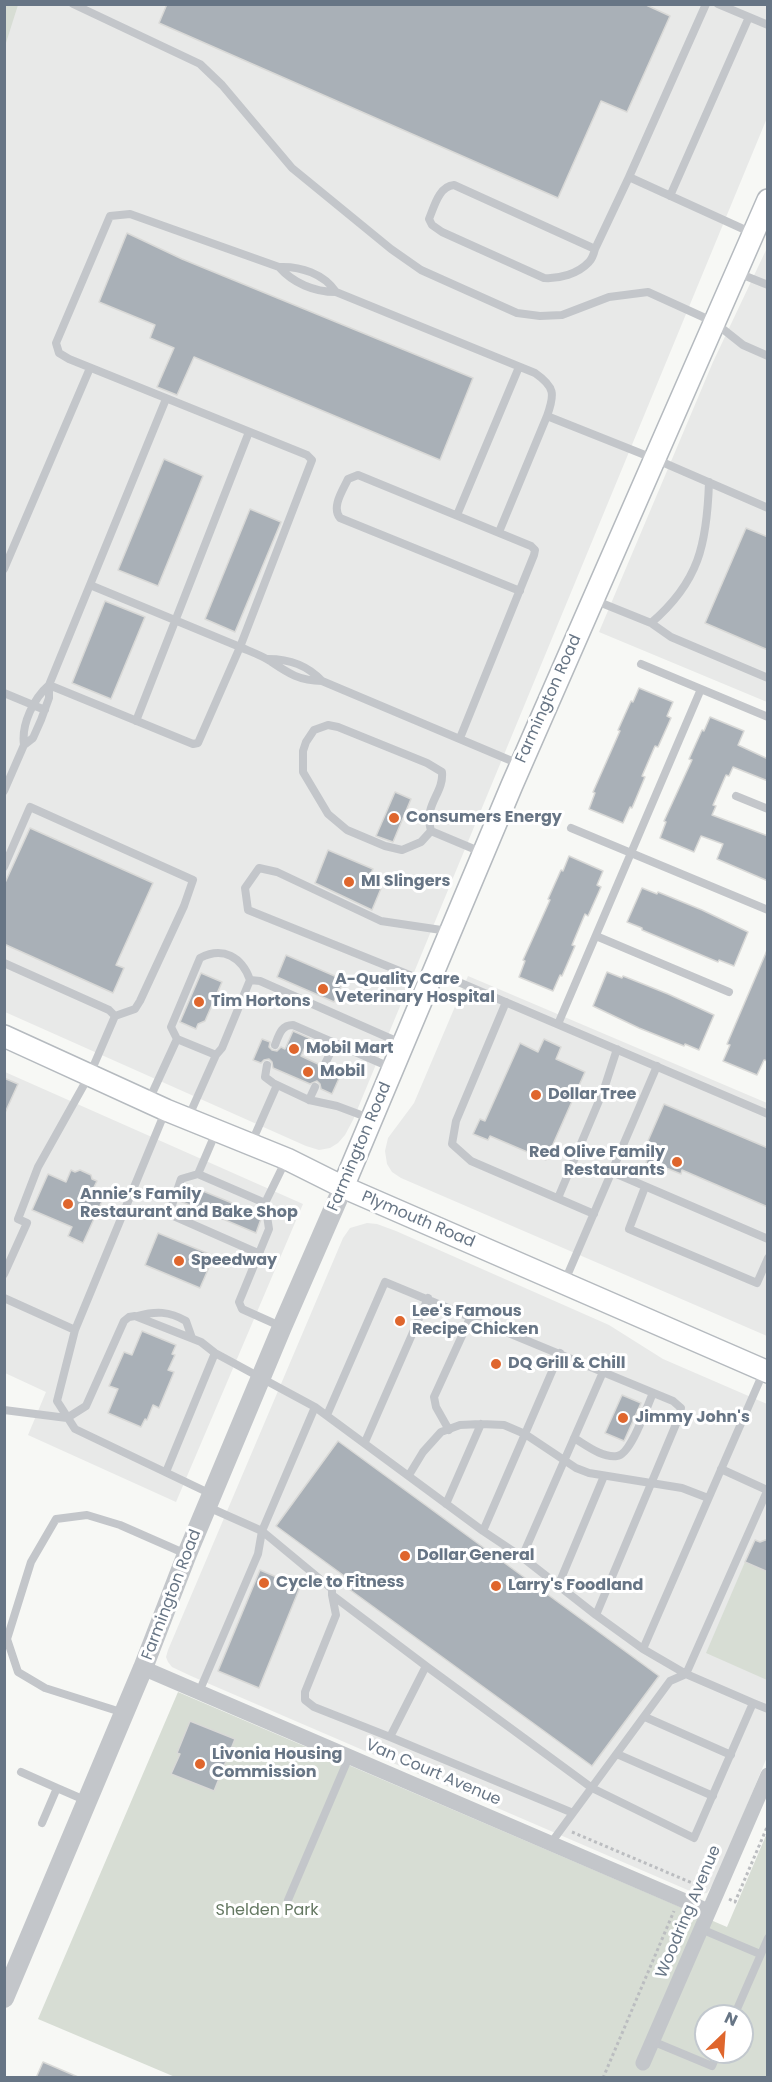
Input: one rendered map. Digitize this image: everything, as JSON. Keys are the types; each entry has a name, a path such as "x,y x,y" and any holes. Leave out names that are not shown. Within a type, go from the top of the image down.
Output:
{"main road":[{"name":"Farmington Road","path":"343,1187 483,853 768,200"},
{"name":"Plymouth Road","path":"4,1036 157,1106 287,1159 343,1187 766,1369"}],"street":[{"name":"Farmington Road","path":"4,1998 143,1668 187,1554 343,1187"},
{"name":"Van Court Avenue","path":"143,1668 708,1911"},
{"name":"Woodring Avenue","path":"643,2063 768,1775"}],"lane":[{"path":"73,4 200,64 222,85 292,168 391,249 421,270 516,313 540,316 562,315 609,297 648,292 714,322 743,345 768,356"},
{"path":"595,249 454,185 443,189 429,219 432,225 442,232 544,278 556,279 590,262 705,4"},
{"path":"718,4 768,25"},
{"path":"670,196 748,17"},
{"path":"629,177 753,234"},
{"path":"49,684 193,744 198,743 240,647 312,460 307,455 90,368 59,353 56,343 110,216 130,214 279,267 299,268 329,282 336,292"},
{"path":"279,267 295,281 317,290 336,292 535,373 550,385 552,401 547,416 499,532"},
{"path":"736,272 768,285"},
{"path":"458,515 519,367"},
{"path":"4,569 90,368"},
{"path":"24,745 22,733 38,694 49,684 166,399"},
{"path":"547,416 655,459 768,508"},
{"path":"136,721 249,432"},
{"path":"460,738 520,591 535,550 499,532 358,474 348,479 336,508 336,513 340,518 520,591"},
{"path":"651,623 670,607 684,588 698,561 706,534 709,482"},
{"path":"90,585 268,659 281,670 307,681 321,681 521,765"},
{"path":"593,599 651,623 671,637 768,678"},
{"path":"268,659 285,659 312,670 321,681"},
{"path":"640,664 768,717"},
{"path":"4,791 24,745 33,738 45,710 50,698 49,684"},
{"path":"558,1024 701,689"},
{"path":"4,693 45,710"},
{"path":"328,725 338,727 427,763 441,772 440,785 429,809 431,831 421,842 402,850 385,846 337,824 320,803 303,772 303,752 310,734 328,725"},
{"path":"736,796 768,809"},
{"path":"4,867 30,807 193,880 184,906 140,1001 135,1009 116,1016 90,1074 38,1167 18,1219 27,1223 4,1274"},
{"path":"571,828 768,910"},
{"path":"431,831 483,853"},
{"path":"450,932 381,921 277,872 259,868 245,888 248,910 506,1002 765,1113 768,1101"},
{"path":"596,936 729,992"},
{"path":"188,1119 216,1055 222,1048 250,980 245,968 233,957 223,953 209,953 200,958 171,1028 177,1039 216,1055"},
{"path":"4,963 109,1010 116,1016"},
{"path":"250,980 260,981 403,1044"},
{"path":"506,1002 456,1121 452,1144 471,1161 594,1214"},
{"path":"276,1045 281,1030 287,1025 293,1025 393,1069"},
{"path":"177,1039 157,1106 75,1330 57,1401 75,1429 166,1472 262,1531 332,1589 336,1615 305,1692 305,1700 314,1707 573,1813"},
{"path":"324,1066 335,1043"},
{"path":"558,1198 604,1089 617,1049"},
{"path":"267,1065 265,1077 277,1085 309,1100 338,1106 372,1119"},
{"path":"564,1283 657,1066"},
{"path":"251,1144 277,1085"},
{"path":"309,1100 315,1087"},
{"path":"198,1174 216,1131"},
{"path":"282,1327 242,1309 239,1302 269,1229 265,1203 287,1159"},
{"path":"612,1172 768,1239"},
{"path":"260,1254 169,1214 169,1212 181,1179 198,1174 265,1203"},
{"path":"645,1186 629,1229 757,1283 768,1258"},
{"path":"327,1415 386,1282 673,1401 681,1408 596,1615"},
{"path":"4,1298 75,1330"},
{"path":"364,1442 428,1298"},
{"path":"5,1411 67,1418 86,1406 124,1321 129,1317 162,1312 175,1314 186,1321 192,1338"},
{"path":"135,1316 201,1342 215,1353 262,1376 315,1407 483,1531 522,1557 643,1649 686,1674 768,1709"},
{"path":"449,1430 435,1407 434,1397 471,1316"},
{"path":"166,1472 215,1353"},
{"path":"483,1531 560,1353"},
{"path":"643,1649 766,1369"},
{"path":"522,1557 603,1372"},
{"path":"573,1438 599,1453 615,1457 623,1455 630,1445 653,1393"},
{"path":"199,1692 258,1554 262,1531 315,1407"},
{"path":"446,1503 481,1424"},
{"path":"409,1475 423,1452 441,1432 460,1425 504,1425 525,1434 576,1468 604,1476 682,1488 708,1498"},
{"path":"551,1844 670,1682 686,1674 767,1490 721,1469"},
{"path":"558,1586 604,1476"},
{"path":"124,1713 45,1688 18,1672 7,1639 31,1563 56,1520 87,1515 120,1525 187,1554"},
{"path":"332,1595 592,1788 694,1838 753,1703"},
{"path":"390,1737 426,1666"},
{"path":"645,1717 731,1755"},
{"path":"617,1754 712,1796"},
{"path":"288,1900 350,1757"},
{"path":"21,1772 88,1801"},
{"path":"42,1823 57,1788"},
{"path":"701,1929 760,1954"},
{"path":"739,2004 768,1938"},
{"path":"652,2041 694,2058"}],"path":[{"path":"562,1828 735,1902 768,1825"},
{"path":"603,2078 687,1881"}],"shaded area":[{"path":"5,5 767,5 767,118 353,1120 345,1135 330,1148 319,1150 306,1146 5,1012"},
{"path":"767,248 767,702 599,632 713,362"},
{"path":"468,976 767,1103 767,1336 401,1178 392,1172 387,1164 385,1151 388,1138 414,1103"},
{"path":"5,1072 303,1204 176,1502 28,1435 46,1392 5,1373"},
{"path":"367,1223 396,1231 609,1325 663,1359 767,1404 767,1757 716,1880 707,1893 697,1894 191,1676 172,1667 168,1662 166,1657 168,1650 343,1238 350,1228"}],"green space":[{"path":"4,5 18,5 5,46"},
{"path":"745,1562 767,1572 767,1680 706,1653"},
{"name":"Shelden Park","path":"178,1692 727,1927 767,1833 767,2077 175,2077 38,2019"}],"building":[{"path":"167,4 644,4 670,16 627,112 601,101 558,198 159,23"},
{"path":"127,233 182,259 473,378 440,460 194,357 177,395 157,387 174,348 150,338 155,325 99,302"},
{"path":"164,459 203,476 158,586 118,570"},
{"path":"250,509 281,522 235,632 205,619"},
{"path":"746,528 768,537 768,650 705,623"},
{"path":"105,601 145,617 111,699 72,683"},
{"path":"639,688 673,702 667,716 671,718 658,747 655,746 642,776 645,777 623,823 589,809 595,793 593,792 620,731 618,730"},
{"path":"710,717 744,731 738,745 768,759 768,781 733,767 729,776 726,775 713,805 716,806 712,815 768,836 768,881 717,859 723,844 701,836 694,852 660,838 666,822 664,821 692,760 689,759"},
{"name":"Consumers Energy","path":"395,792 411,799 393,842 376,836"},
{"path":"30,828 153,883 116,965 124,968 113,993 4,944 4,885"},
{"name":"MI Slingers","path":"328,850 373,869 371,873 385,879 372,910 315,883"},
{"path":"569,856 603,871 597,885 601,887 588,916 585,914 572,945 575,946 553,991 519,977 525,961 523,960 550,900 548,899"},
{"path":"642,888 702,910 748,932 734,966 719,960 718,962 627,922"},
{"path":"768,948 768,1061 764,1060 757,1075 723,1061 730,1045 727,1044"},
{"name":"A-Quality Care Veterinary Hospital","path":"286,955 344,980 334,1002 277,977"},
{"path":"607,972 668,994 714,1015 699,1050 639,1028 593,1006"},
{"name":"Tim Hortons","path":"201,973 222,982 205,1021 198,1024 196,1029 180,1022"},
{"path":"293,1031 309,1038 301,1056 318,1064 322,1072 329,1069 341,1074 332,1094 321,1089 317,1081 310,1084 273,1068 269,1059 261,1063 253,1060 262,1039 270,1042 269,1047 272,1050 277,1051 281,1047 285,1049"},
{"name":"Dollar Tree","path":"544,1039 561,1047 556,1059 585,1072 546,1160 490,1136 488,1140 473,1134 480,1119 485,1121 520,1043 538,1052"},
{"path":"4,1078 18,1084 4,1115"},
{"path":"664,1104 768,1148 768,1207 682,1170 681,1174 666,1168 664,1171 646,1163 647,1160 641,1157"},
{"name":"Annie’s Family Restaurant and Bake Shop","path":"71,1170 75,1172 80,1170 91,1175 92,1179 97,1181 91,1193 103,1199 83,1243 68,1236 72,1227 32,1210 48,1174 66,1182"},
{"path":"186,1184 261,1215 256,1233 180,1201"},
{"name":"Speedway","path":"158,1233 214,1256 200,1288 145,1265"},
{"path":"142,1331 176,1345 172,1354 175,1355 168,1370 174,1372 159,1408 153,1405 147,1420 145,1419 141,1427 108,1413 118,1389 109,1386 124,1352 132,1355"},
{"name":"Jimmy John's","path":"622,1395 641,1403 624,1441 605,1433"},
{"path":"338,1441 659,1676 592,1766 342,1584 347,1578 276,1526"},
{"path":"768,1539 768,1572 745,1562 755,1540 760,1542"},
{"path":"260,1570 300,1587 259,1688 218,1671"},
{"name":"Livonia Housing Commission","path":"190,1721 235,1739 214,1791 171,1774"},
{"path":"43,2062 78,2077 78,2078 36,2078"}],"place":[{"name":"Consumers Energy","path":"394,818"},
{"name":"MI Slingers","path":"349,882"},
{"name":"A-Quality Care Veterinary Hospital","path":"323,989"},
{"name":"Tim Hortons","path":"199,1002"},
{"name":"Mobil Mart","path":"294,1049"},
{"name":"Mobil","path":"308,1072"},
{"name":"Dollar Tree","path":"536,1095"},
{"name":"Red Olive Family Restaurants","path":"677,1162"},
{"name":"Annie’s Family Restaurant and Bake Shop","path":"68,1204"},
{"name":"Speedway","path":"179,1261"},
{"name":"Lee's Famous Recipe Chicken","path":"400,1321"},
{"name":"DQ Grill & Chill","path":"496,1364"},
{"name":"Jimmy John's","path":"623,1418"},
{"name":"Dollar General","path":"405,1556"},
{"name":"Cycle to Fitness","path":"264,1583"},
{"name":"Larry's Foodland","path":"496,1586"},
{"name":"Livonia Housing Commission","path":"200,1764"}]}
